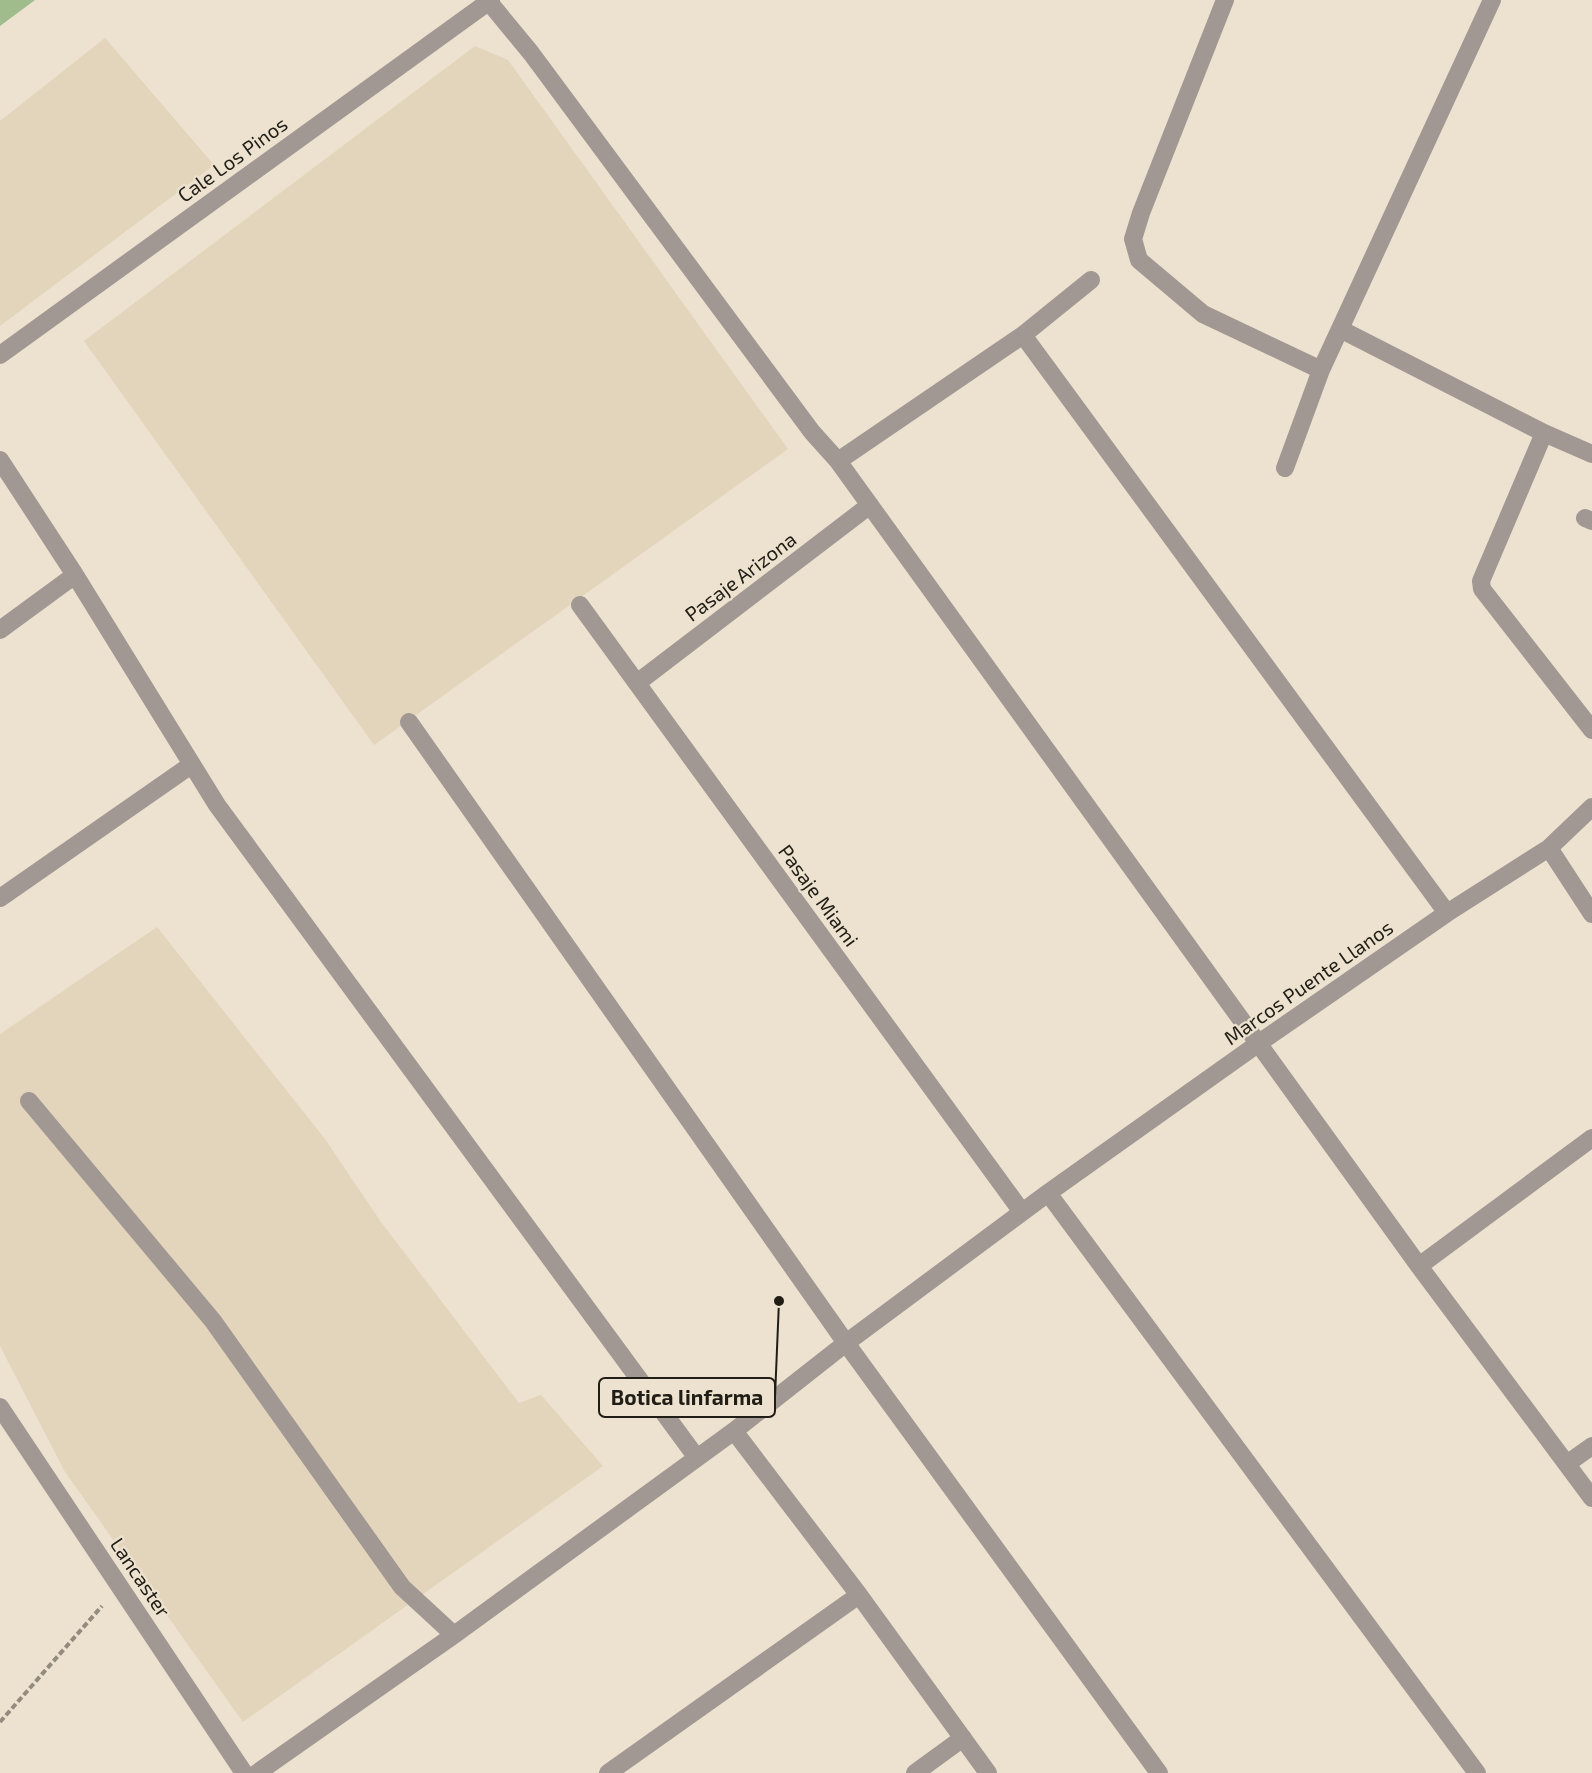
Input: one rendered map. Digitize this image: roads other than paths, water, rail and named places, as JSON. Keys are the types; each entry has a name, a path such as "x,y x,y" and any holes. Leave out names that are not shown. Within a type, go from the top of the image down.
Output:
{"street":[{"path":"1225,0 1141,213 1133,239 1139,260 1203,314 1321,370"},
{"path":"1285,468 1321,370 1492,0"},
{"path":"490,1 812,432 838,461 1419,1266 1592,1498"},
{"name":"Cale Los Pinos","path":"0,355 490,1"},
{"path":"838,461 1023,335 1091,280"},
{"path":"1340,329 1544,433 1592,454"},
{"path":"1023,335 1447,913"},
{"path":"1544,433 1481,581 1482,590 1592,730"},
{"path":"0,460 217,805 697,1458"},
{"name":"Pasaje Arizona","path":"637,683 870,506"},
{"path":"0,630 75,576"},
{"name":"Pasaje Miami","path":"580,605 1022,1212"},
{"path":"409,722 846,1343 1159,1773"},
{"path":"0,898 191,765"},
{"name":"Marcos Puente Llanos","path":"257,1773 454,1635 735,1431 846,1343 1048,1193 1447,913 1549,848 1592,807"},
{"path":"1549,848 1592,914"},
{"path":"29,1101 213,1321 402,1587 454,1635"},
{"path":"1419,1266 1592,1138"},
{"path":"1048,1193 1477,1773"},
{"name":"Lancaster","path":"0,1407 244,1773"},
{"path":"735,1431 859,1595 988,1773"},
{"path":"1568,1463 1592,1446"},
{"path":"608,1773 859,1595"},
{"path":"915,1773 963,1738"}],"place":[{"name":"Botica linfarma","path":"779,1301"}]}
